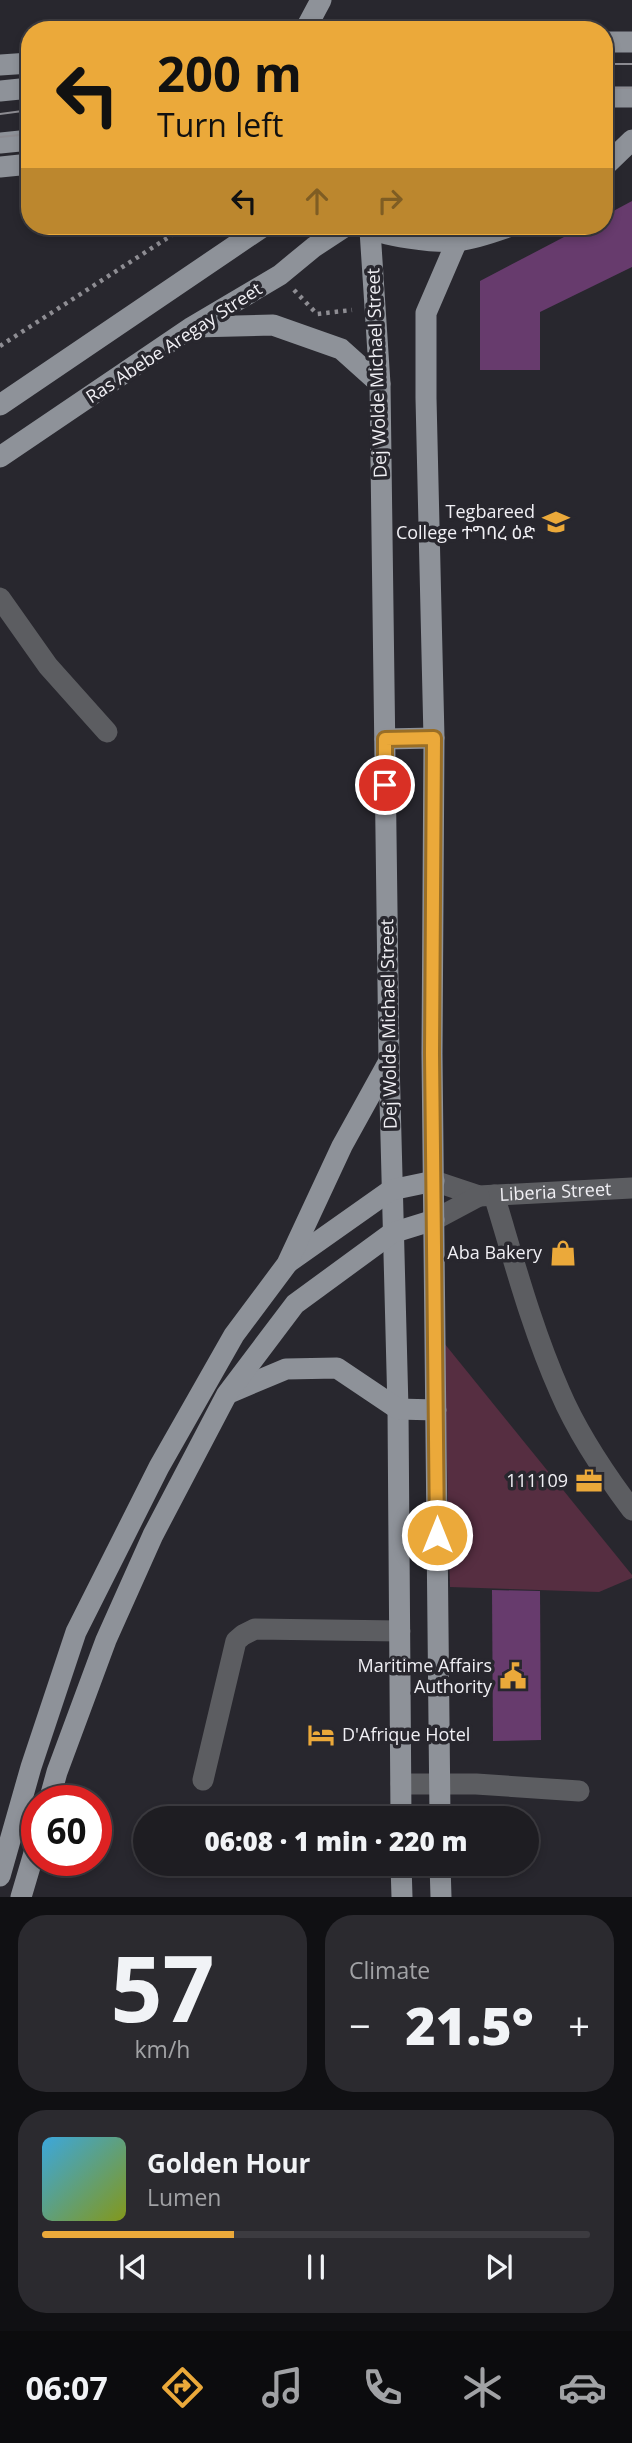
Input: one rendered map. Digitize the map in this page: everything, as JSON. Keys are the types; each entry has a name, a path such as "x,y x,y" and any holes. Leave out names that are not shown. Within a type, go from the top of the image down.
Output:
{"main road":[{"path":"310,21 321,0"},
{"path":"613,42 632,42"},
{"path":"0,65 21,64"},
{"path":"0,91 21,89"},
{"path":"613,97 632,97"},
{"path":"613,158 632,140"},
{"path":"0,143 21,141"},
{"path":"0,167 21,165"},
{"path":"0,405 251,235"},
{"name":"Ras Abebe Aregay Street","path":"0,457 192,327 280,275 332,235"},
{"name":"Dej Wolde Michael Street","path":"368,235 380,384 391,1190 398,1409 401,1806"},
{"path":"395,235 457,241 479,235"},
{"path":"439,1806 432,1054 434,738 426,425 426,313 457,241"},
{"path":"192,327 273,325 341,349 380,384"},
{"path":"385,739 434,738"},
{"path":"0,1876 31,1767 76,1632 159,1467 234,1335 287,1264 342,1146 389,1060"},
{"path":"287,1264 391,1190 434,1181"},
{"path":"53,1785 111,1628 153,1535 227,1394 295,1304 392,1233 434,1220"},
{"path":"227,1394 286,1369 337,1368 398,1409 436,1410"},
{"path":"21,1897 27,1876"},
{"path":"401,1876 402,1897"},
{"path":"440,1876 440,1897"}],"street":[{"path":"0,598 48,666 107,732"},
{"name":"Liberia Street","path":"434,1181 487,1195 632,1188"},
{"path":"487,1195 561,1395 603,1471 632,1510"},
{"name":"Liberia Street","path":"434,1220 487,1195"},
{"path":"204,1780 236,1641 243,1634 255,1629 400,1631"},
{"path":"31,1767 57,1772"},
{"path":"401,1783 476,1783 579,1791"}],"path":[{"path":"0,346 172,235"},
{"path":"280,275 317,314 352,310"}],"shaded area":[{"path":"444,1343 632,1578 599,1592 450,1587"}],"building":[{"path":"632,201 632,267 540,312 540,370 480,370 480,281 568,235 613,235 613,211"},
{"path":"492,1590 540,1591 541,1740 493,1741"}],"tram line":[{"path":"613,64 632,64"},
{"path":"613,88 632,88"},
{"path":"0,114 21,111"},
{"path":"0,137 21,135"}],"place":[{"name":"Tegbareed College ተግባረ ዕድ","path":"556,522"},
{"name":"Aba Bakery","path":"563,1253"},
{"name":"111109","path":"589,1481"},
{"name":"Maritime Affairs Authority","path":"513,1676"},
{"name":"D'Afrique Hotel","path":"321,1735"}],"route":[{"path":"385,785 385,739 434,738 432,1054 437,1535"}]}
